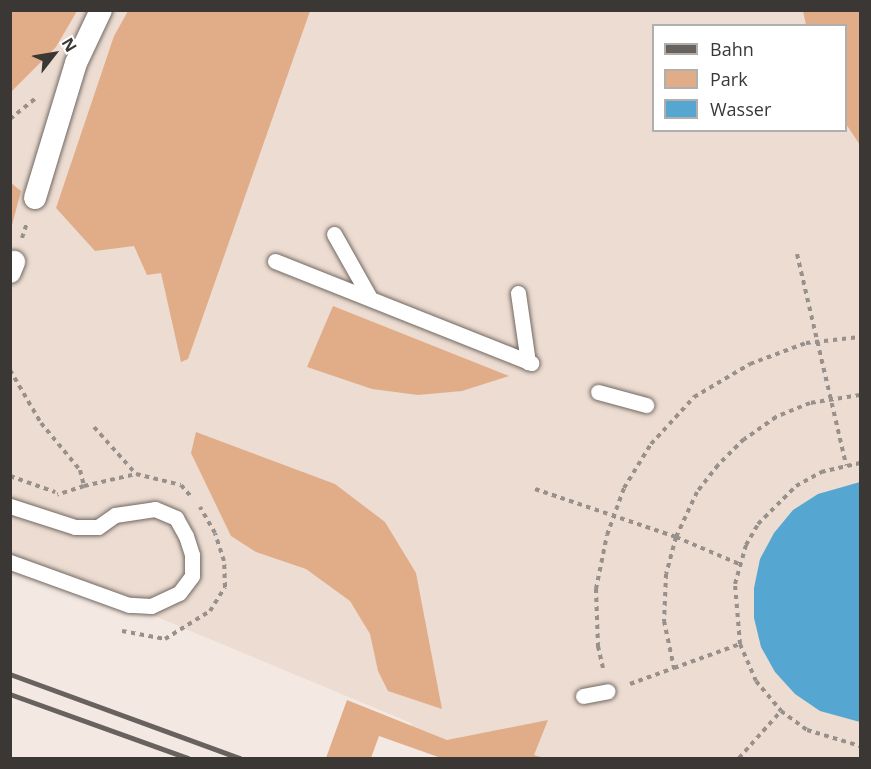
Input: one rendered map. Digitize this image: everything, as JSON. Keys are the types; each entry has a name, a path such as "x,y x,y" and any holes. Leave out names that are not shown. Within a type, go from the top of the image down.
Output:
{"street":[{"path":"35,198 76,63 101,10"}],"lane":[{"path":"334,234 369,296"},
{"path":"275,261 369,296 529,362 518,293"},
{"path":"598,392 646,405"},
{"path":"10,506 75,527 98,527 115,516 154,509 176,518 186,536 192,555 192,576 179,593 166,601 140,606 10,562"},
{"path":"583,696 608,691"}],"path":[{"path":"12,267 35,198"},
{"path":"797,254 846,465"},
{"path":"740,644 608,691 598,647 596,589 614,516 624,488 651,444 694,397 750,364 817,342 861,337"},
{"path":"10,370 41,423 80,470 84,486"},
{"path":"674,668 664,621 666,574 676,537 697,492 744,439 776,417 830,399 861,395"},
{"path":"861,463 846,465 804,482 773,505 758,524 739,564 735,618 740,644 756,681 781,711 807,730 861,746"},
{"path":"49,499 84,486 136,474"},
{"path":"10,476 60,494"},
{"path":"534,489 676,537 739,564"},
{"path":"740,759 781,711"}],"shaded area":[{"path":"11,11 860,11 860,758 441,758 447,740 412,729 411,723 11,556"}],"green space":[{"path":"11,10 77,11 56,47 11,92"},
{"path":"128,11 310,11 188,359 181,362 161,273 147,275 134,246 95,251 56,208 114,36"},
{"path":"803,11 860,11 860,145 847,126 847,24 806,24"},
{"path":"11,183 21,191 11,229"},
{"path":"333,306 509,376 462,391 418,395 372,389 307,367"},
{"path":"196,432 335,484 385,522 416,573 442,709 388,691 378,671 370,634 350,601 306,569 256,552 231,536 191,453"},
{"path":"347,700 447,740 548,720 534,755 544,758 441,758 379,736 371,758 326,758"}],"water":[{"path":"860,482 860,722 820,711 795,694 775,672 761,647 754,618 754,588 760,559 774,533 793,510 818,494"}],"railway":[{"path":"10,674 240,758"},
{"path":"10,694 188,758"}]}
